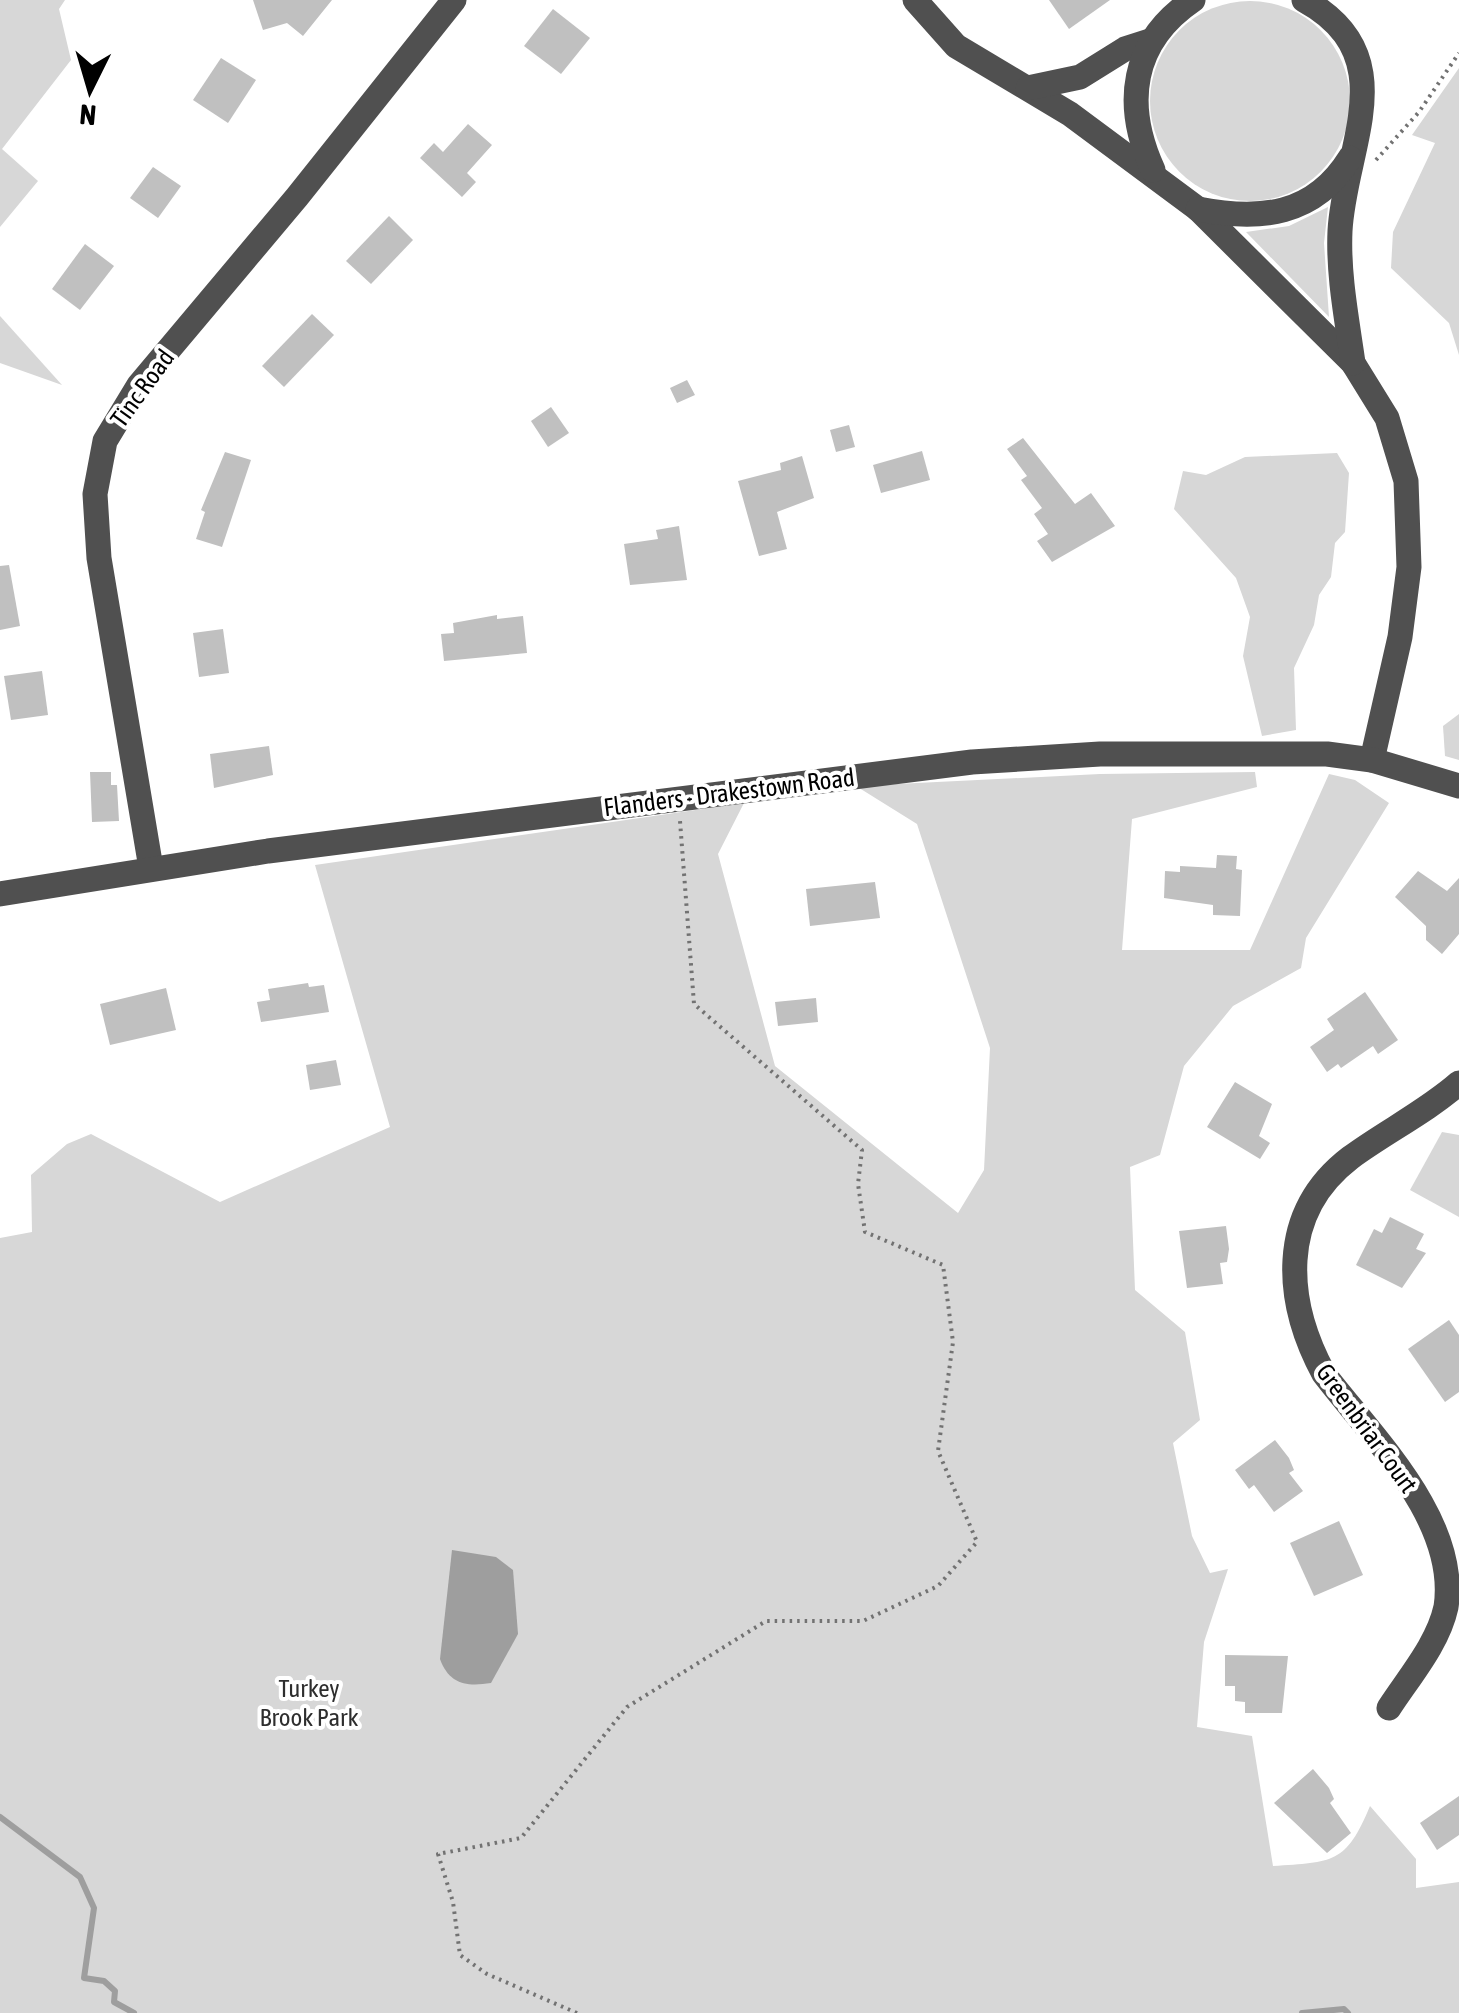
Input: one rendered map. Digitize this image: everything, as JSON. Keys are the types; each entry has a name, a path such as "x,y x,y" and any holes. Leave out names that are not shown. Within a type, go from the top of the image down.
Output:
{"street":[{"name":"Tinc Road","path":"152,868 99,558 95,494 106,442 140,385 298,197 454,0"},
{"path":"915,0 956,46 1028,88 1154,172 1198,210 1353,363 1396,439 1409,502 1404,614 1372,760"},
{"path":"1154,172 1141,145 1134,106 1138,65 1150,40 1193,0"},
{"path":"1304,0 1338,28 1360,69 1364,111 1348,180 1340,259 1353,363"},
{"path":"1028,88 1080,77 1125,49 1150,40"},
{"path":"1198,210 1239,217 1281,213 1320,193 1353,154"},
{"name":"Flanders - Drakestown Road","path":"0,894 152,868 678,798 1046,756 1297,753 1372,760 1459,786"},
{"name":"Greenbriar Court","path":"1390,1708 1434,1638 1446,1609 1448,1567 1430,1513 1324,1374 1312,1351 1295,1303 1295,1258 1310,1206 1333,1173 1459,1084"}],"path":[{"path":"1348,180 1394,142 1459,53"},
{"path":"577,2013 487,1974 460,1955 453,1902 438,1854 521,1838 626,1707 766,1621 863,1620 938,1586 977,1542 938,1451 953,1342 943,1265 865,1232 858,1184 862,1150 694,1004 678,798"}],"green space":[{"path":"0,0 65,0 59,9 71,60 2,149 38,181 0,227"},
{"path":"1250,1 1288,8 1321,30 1343,63 1350,101 1343,139 1321,172 1288,194 1250,201 1212,194 1179,172 1157,139 1150,101 1157,63 1179,30 1212,8"},
{"path":"1459,68 1459,355 1449,323 1391,268 1393,232 1435,143 1412,135"},
{"path":"1328,207 1324,243 1329,317 1246,232 1289,226"},
{"path":"0,316 62,385 0,363"},
{"path":"1337,453 1349,473 1345,532 1335,543 1331,577 1319,595 1314,625 1294,668 1296,730 1262,736 1243,656 1250,617 1236,578 1174,509 1183,471 1206,475 1245,457"},
{"path":"1459,714 1459,760 1445,756 1443,726"},
{"name":"Turkey Brook Park","path":"1255,772 1257,787 1132,819 1122,950 1250,950 1329,774 1355,780 1389,803 1306,938 1301,968 1233,1006 1184,1066 1160,1155 1130,1167 1135,1290 1185,1332 1200,1420 1173,1443 1192,1536 1210,1573 1228,1569 1204,1642 1197,1727 1252,1736 1273,1866 1324,1861 1335,1856 1353,1839 1370,1806 1416,1859 1416,1888 1459,1882 1459,2013 0,2013 0,1238 32,1232 31,1175 67,1144 91,1134 220,1202 390,1127 315,865 744,803 718,854 775,1066 958,1213 984,1170 990,1048 917,824 856,786 1100,774"},
{"path":"1442,1132 1459,1135 1459,1217 1410,1190"}],"shaded area":[{"path":"452,1550 496,1557 513,1570 518,1634 491,1683 460,1682 448,1674 440,1659"}],"building":[{"path":"253,0 332,0 303,36 287,23 263,30"},
{"path":"1049,0 1110,0 1069,29"},
{"path":"553,9 590,38 561,74 524,46"},
{"path":"221,58 256,80 228,123 193,100"},
{"path":"468,124 492,145 467,173 476,182 462,197 420,158 434,143 443,152"},
{"path":"153,167 181,186 158,218 130,198"},
{"path":"389,216 413,240 371,284 346,261"},
{"path":"85,244 114,266 80,310 52,289"},
{"path":"312,314 334,335 284,387 262,366"},
{"path":"687,380 695,395 677,403 670,388"},
{"path":"551,407 569,433 548,447 531,421"},
{"path":"849,425 855,447 836,452 830,430"},
{"path":"1023,438 1075,504 1091,493 1115,526 1052,562 1037,541 1048,534 1034,514 1042,508 1021,480 1027,476 1007,449"},
{"path":"922,451 930,480 881,493 873,465"},
{"path":"225,452 251,460 222,547 196,539 205,512 201,510"},
{"path":"802,456 814,498 777,512 787,549 759,556 738,481 781,470 780,463"},
{"path":"679,526 687,580 630,585 624,544 658,539 656,530"},
{"path":"9,565 20,626 0,630 0,566"},
{"path":"497,615 497,619 523,616 527,653 444,661 441,634 454,633 453,623"},
{"path":"223,629 229,673 199,677 193,633"},
{"path":"42,671 48,715 11,720 4,676"},
{"path":"269,746 273,775 214,788 210,754"},
{"path":"90,772 111,772 111,785 117,785 119,821 92,822"},
{"path":"1217,855 1237,856 1236,869 1242,870 1240,916 1213,915 1213,905 1164,898 1165,871 1180,872 1180,866 1216,868"},
{"path":"1418,871 1447,891 1459,878 1459,934 1442,954 1426,940 1426,926 1395,897"},
{"path":"875,882 880,918 810,926 806,889"},
{"path":"308,983 309,987 324,985 329,1012 261,1022 257,1002 270,1000 268,989"},
{"path":"166,988 176,1030 110,1045 100,1004"},
{"path":"1365,992 1398,1040 1378,1054 1373,1046 1341,1068 1338,1064 1327,1072 1310,1047 1334,1030 1327,1019"},
{"path":"816,998 818,1022 778,1026 775,1002"},
{"path":"336,1060 341,1085 310,1090 306,1065"},
{"path":"1235,1082 1272,1104 1259,1136 1270,1143 1260,1159 1207,1127"},
{"path":"1390,1217 1424,1234 1416,1249 1426,1253 1402,1288 1356,1265 1374,1229 1382,1233"},
{"path":"1226,1226 1229,1249 1227,1262 1220,1263 1223,1284 1187,1288 1179,1231"},
{"path":"1449,1320 1459,1335 1459,1392 1445,1402 1408,1349"},
{"path":"1275,1440 1289,1458 1294,1470 1289,1473 1303,1491 1274,1512 1254,1485 1249,1489 1235,1470"},
{"path":"1339,1521 1363,1575 1314,1596 1290,1543"},
{"path":"1225,1655 1288,1656 1282,1713 1245,1713 1245,1702 1235,1701 1235,1686 1225,1686"},
{"path":"1313,1769 1329,1788 1334,1799 1330,1803 1351,1833 1327,1853 1274,1803"},
{"path":"1459,1796 1459,1835 1437,1850 1420,1823"}],"waterway":[{"path":"0,1817 80,1877 94,1908 84,1978 104,1981 115,1991 114,2002 134,2013"},
{"path":"1302,2013 1344,2009 1348,2013"}]}
